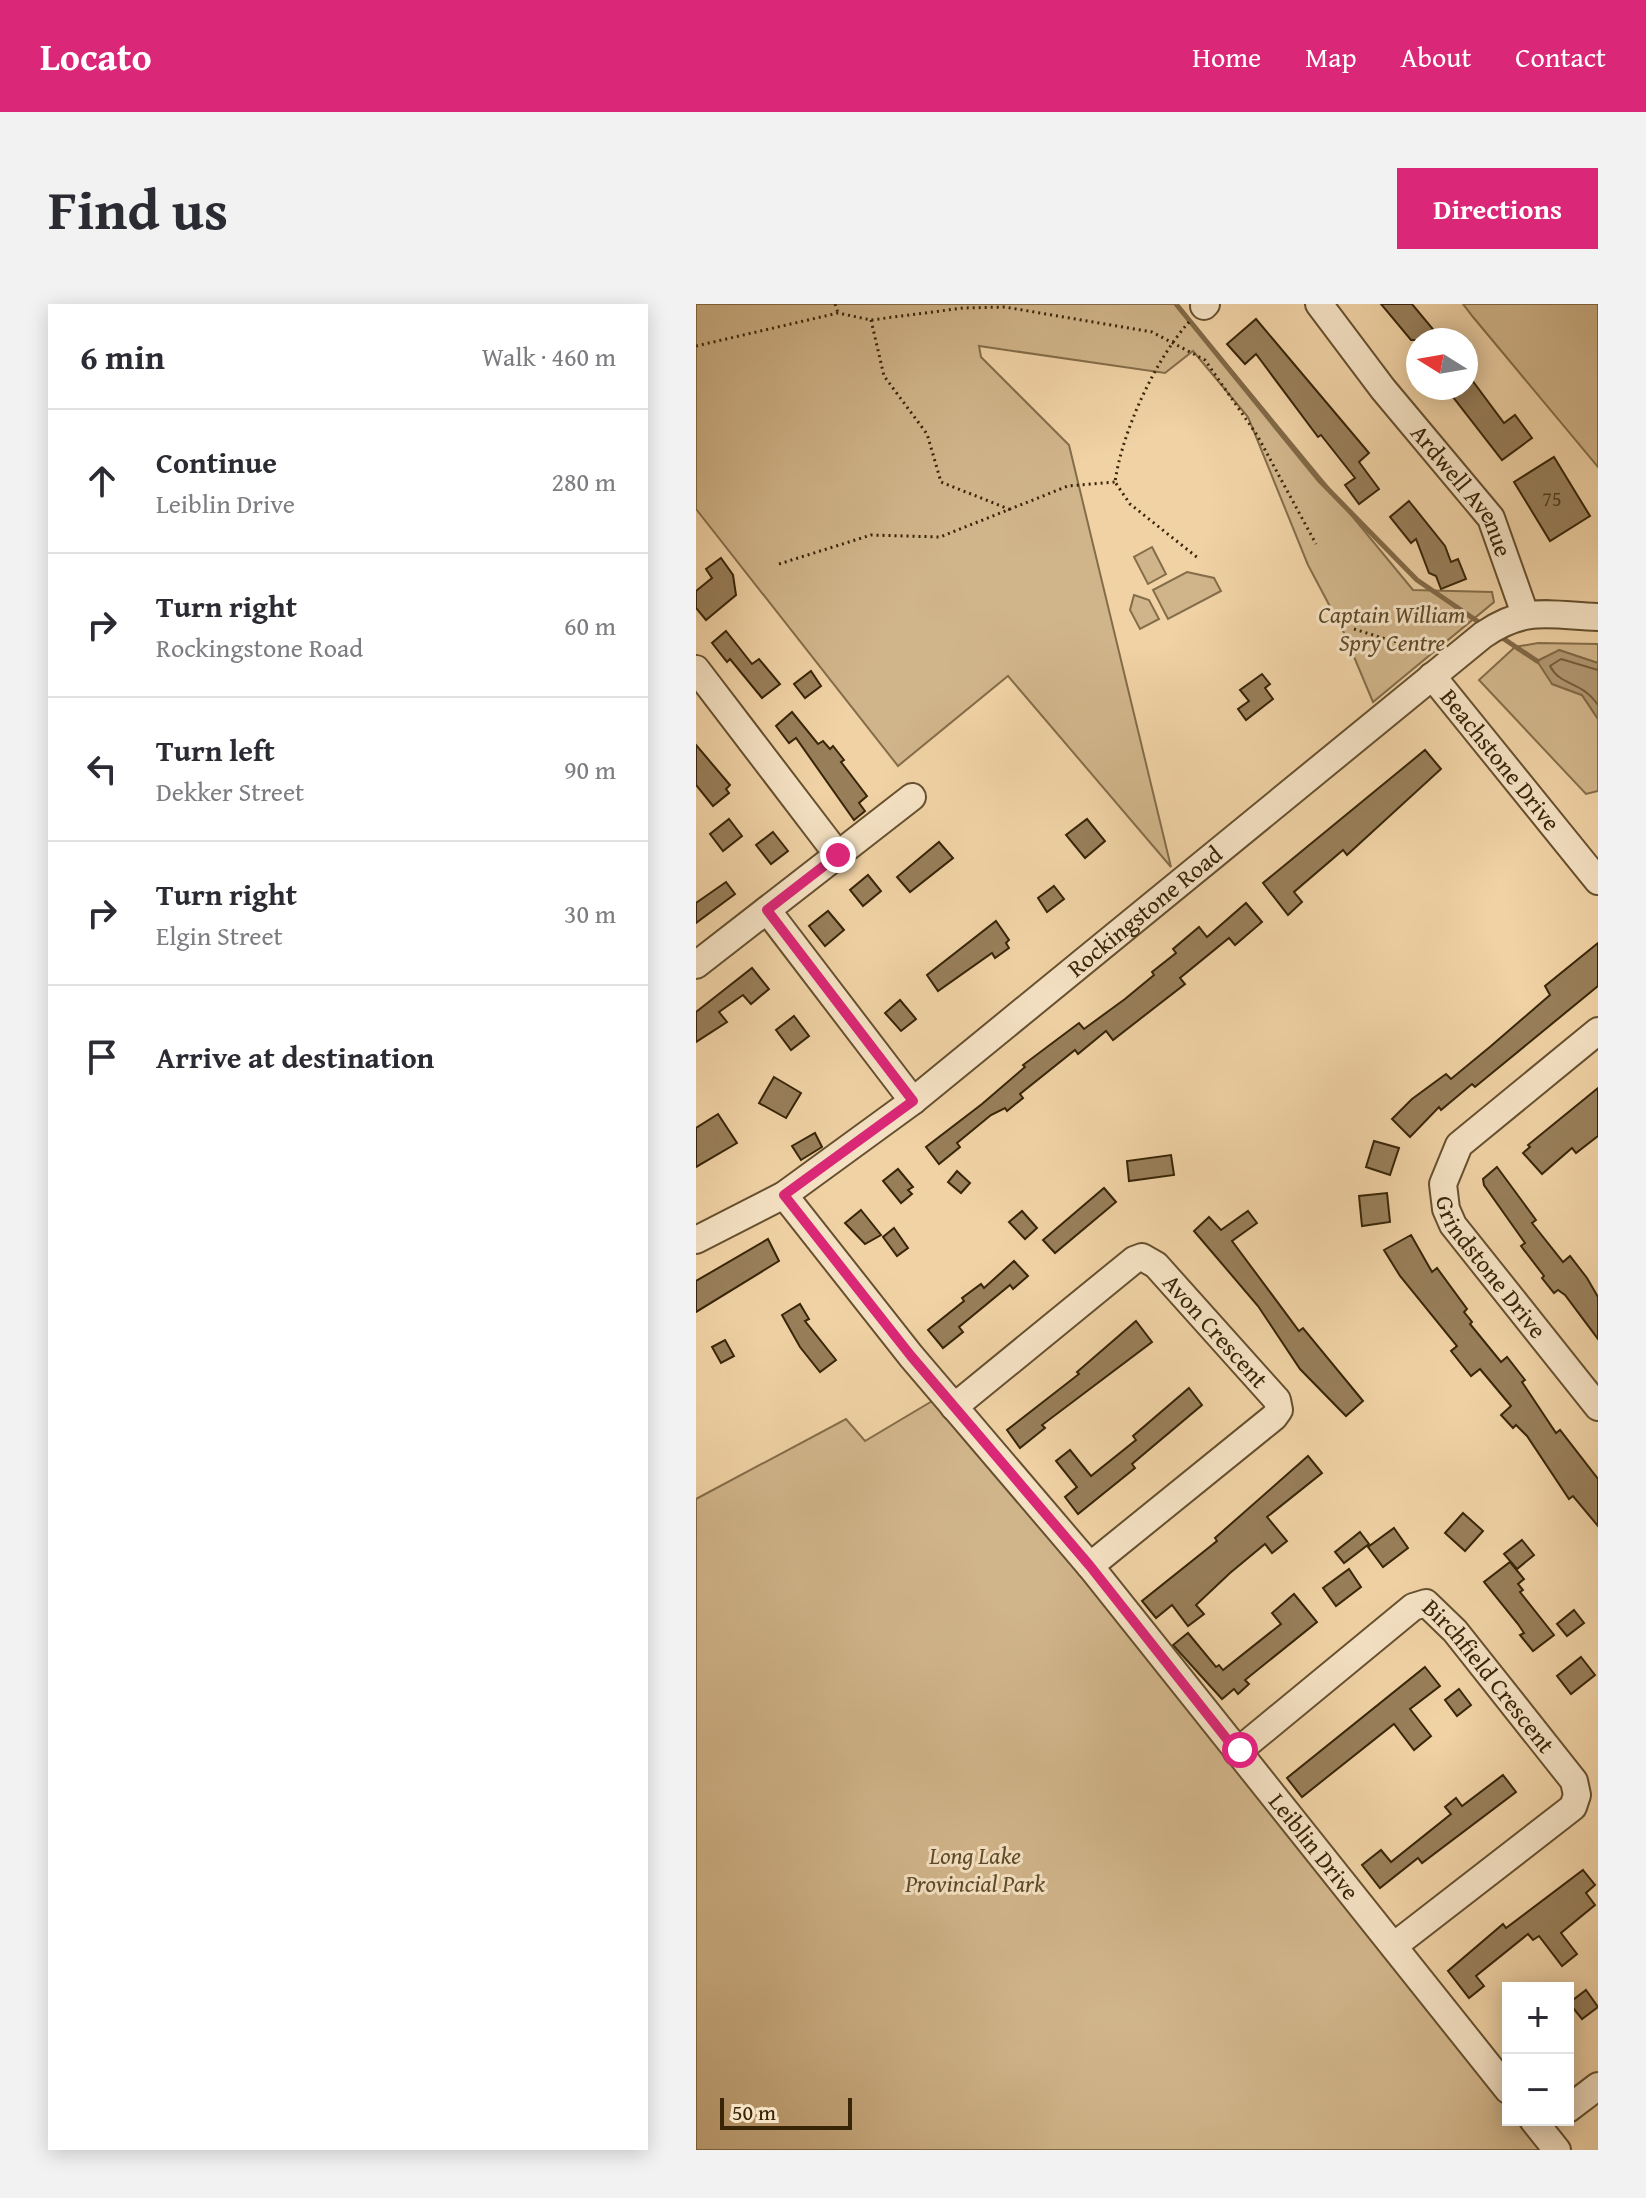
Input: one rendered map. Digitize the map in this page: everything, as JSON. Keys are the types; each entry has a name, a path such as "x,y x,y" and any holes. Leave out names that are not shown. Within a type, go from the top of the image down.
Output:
{"street":[{"name":"Ardwell Avenue","path":"1319,304 1383,389 1491,518 1525,614"},
{"name":"Rockingstone Road","path":"696,1240 784,1195 913,1101 1439,670 1506,619 1525,614 1598,617"},
{"path":"696,669 838,855"},
{"name":"Beachstone Drive","path":"1439,670 1598,881"},
{"path":"696,965 912,797"},
{"path":"767,910 913,1101"},
{"name":"Grindstone Drive","path":"1598,1031 1459,1145 1443,1184 1446,1209 1453,1225 1598,1407"},
{"name":"Leiblin Drive","path":"784,1195 954,1407 1090,1566 1502,2082"},
{"name":"Avon Crescent","path":"954,1407 1142,1257 1154,1262 1277,1400 1279,1410 1274,1417 1090,1566"},
{"name":"Birchfield Crescent","path":"1237,1752 1413,1607 1426,1603 1433,1606 1455,1631 1574,1781 1576,1801 1395,1945"},
{"path":"1574,2104 1598,2086"}],"path":[{"path":"835,304 838,313"},
{"path":"696,346 838,313 871,320 963,308 1005,307 1152,332 1205,360 1257,435 1316,544"},
{"path":"871,320 884,376 927,434 941,482 1011,510"},
{"path":"1185,327 1172,343 1120,451 1115,482 1130,504 1198,558"},
{"path":"779,564 871,535 940,537 1068,486 1115,482"},
{"path":"1354,629 1392,641 1429,646 1439,670"}],"green space":[{"name":"Captain William Spry Centre","path":"696,304 1177,304 1413,590 1492,592 1494,602 1373,702 1344,633 1308,565 1248,417 1193,351 1165,373 979,346 981,357 1069,445 1171,867 1008,676 898,766 696,509"},
{"path":"1463,304 1598,304 1598,467 1473,317"},
{"path":"1152,547 1166,574 1148,584 1134,557"},
{"path":"1187,572 1214,578 1221,591 1168,619 1153,590"},
{"path":"1134,595 1149,600 1159,619 1140,629 1130,610"},
{"path":"1538,643 1598,644 1598,663 1559,650 1552,684 1582,695 1598,719 1598,791 1586,794 1479,680 1515,647"},
{"name":"Long Lake Provincial Park","path":"944,1394 1502,2082 1502,2126 1538,2126 1557,2150 696,2150 696,1499 846,1419 865,1441"}],"water":[{"path":"1559,650 1598,663 1598,719 1582,695 1552,684 1537,661"}],"building":[{"path":"1381,304 1412,304 1432,328 1406,328 1406,334"},
{"path":"1256,319 1369,453 1359,462 1379,489 1359,504 1345,485 1355,478 1321,435 1318,437 1256,354 1245,364 1227,344"},
{"path":"1478,388 1504,423 1515,415 1532,438 1502,460 1455,400 1478,400"},
{"path":"1554,457 1590,516 1550,541 1514,482"},
{"path":"1409,501 1445,546 1451,562 1458,559 1466,579 1441,589 1436,576 1429,573 1416,539 1411,543 1390,517"},
{"path":"721,558 733,575 736,595 706,620 696,608 696,591 712,578 706,569"},
{"path":"726,631 752,664 759,659 780,684 762,698 730,659 727,662 712,643"},
{"path":"811,671 821,686 805,698 794,684"},
{"path":"1262,674 1270,684 1265,688 1273,699 1246,720 1238,709 1249,701 1240,690"},
{"path":"792,712 818,744 823,741 830,749 833,746 867,796 859,803 865,811 854,820 796,738 789,743 776,726"},
{"path":"696,745 730,785 726,789 729,793 713,806 696,785"},
{"path":"1425,750 1441,769 1347,855 1343,850 1294,892 1302,902 1288,915 1263,883"},
{"path":"729,819 742,836 723,851 710,834"},
{"path":"1087,819 1105,841 1085,858 1066,835"},
{"path":"773,832 788,851 771,864 756,845"},
{"path":"939,842 953,858 910,892 897,877"},
{"path":"868,875 881,891 863,906 850,890"},
{"path":"726,882 735,894 696,923 696,903"},
{"path":"1054,886 1064,899 1047,912 1038,898"},
{"path":"1246,903 1262,922 1235,945 1229,938 1180,978 1185,984 1113,1040 1106,1031 1078,1054 1075,1050 1020,1094 1023,1098 1007,1111 1005,1108 991,1115 957,1143 960,1147 939,1164 926,1147 982,1104 1025,1067 1023,1065 1079,1023 1084,1029 1125,999 1154,975 1152,972 1176,953 1173,949 1199,927 1207,937"},
{"path":"828,911 844,930 825,946 809,926"},
{"path":"996,921 1009,940 1006,943 1009,948 995,958 992,953 938,991 927,975"},
{"path":"1598,943 1598,986 1475,1087 1472,1084 1441,1110 1439,1107 1410,1137 1392,1119 1412,1099 1446,1074 1451,1079 1491,1046 1550,995 1545,986"},
{"path":"752,968 769,989 751,1004 743,995 719,1012 727,1022 696,1042 696,1012"},
{"path":"900,1000 916,1019 901,1031 885,1013"},
{"path":"794,1016 809,1036 791,1050 776,1030"},
{"path":"774,1077 801,1093 786,1118 759,1103"},
{"path":"1598,1088 1598,1136 1576,1153 1572,1148 1542,1174 1523,1153 1530,1147 1528,1145"},
{"path":"718,1114 737,1143 696,1167 696,1128"},
{"path":"815,1133 822,1147 801,1160 792,1146"},
{"path":"1374,1141 1399,1148 1390,1175 1366,1167"},
{"path":"1171,1155 1174,1175 1129,1181 1127,1161"},
{"path":"1497,1167 1536,1220 1532,1223 1563,1262 1570,1256 1587,1278 1598,1297 1598,1339 1565,1295 1558,1290 1554,1293 1542,1278 1544,1276 1521,1246 1525,1243 1484,1185 1483,1179"},
{"path":"898,1169 913,1187 908,1190 912,1194 901,1203 883,1181"},
{"path":"957,1171 970,1183 961,1193 948,1182"},
{"path":"1104,1188 1116,1202 1055,1253 1043,1240"},
{"path":"1387,1193 1390,1222 1362,1226 1359,1196"},
{"path":"861,1210 881,1235 865,1244 845,1223"},
{"path":"1022,1211 1037,1228 1025,1239 1009,1222"},
{"path":"1248,1211 1257,1223 1232,1241 1299,1331 1303,1328 1363,1401 1346,1416 1300,1369 1258,1306 1194,1231 1209,1217 1221,1230"},
{"path":"894,1228 908,1248 897,1256 883,1237"},
{"path":"1411,1235 1432,1272 1437,1268 1467,1309 1464,1312 1472,1322 1470,1324 1501,1362 1507,1357 1525,1380 1522,1382 1556,1433 1560,1430 1598,1479 1598,1526 1573,1496 1569,1499 1527,1436 1516,1425 1513,1428 1501,1415 1511,1406 1480,1369 1471,1376 1451,1351 1457,1346 1400,1276 1384,1250"},
{"path":"768,1239 779,1261 696,1312 696,1281"},
{"path":"1014,1261 1028,1276 1013,1289 1010,1285 959,1327 963,1332 943,1348 928,1330 964,1301 962,1298 981,1284 984,1288"},
{"path":"800,1304 809,1319 805,1321 836,1360 820,1372 800,1347 782,1315"},
{"path":"1136,1321 1152,1342 1042,1425 1045,1428 1020,1448 1007,1430 1079,1374 1077,1372"},
{"path":"725,1340 734,1356 721,1363 712,1347"},
{"path":"1189,1388 1202,1405 1132,1464 1135,1468 1078,1514 1065,1497 1077,1487 1056,1461 1070,1450 1091,1476 1136,1440 1133,1436"},
{"path":"1308,1456 1322,1473 1267,1517 1287,1541 1272,1553 1265,1544 1230,1573 1196,1605 1204,1614 1188,1626 1172,1605 1156,1618 1142,1601 1217,1541 1215,1538"},
{"path":"1463,1513 1483,1531 1465,1551 1445,1533"},
{"path":"1394,1528 1408,1548 1383,1567 1368,1547"},
{"path":"1360,1532 1369,1544 1344,1563 1335,1552"},
{"path":"1522,1540 1534,1555 1517,1569 1504,1554"},
{"path":"1510,1562 1524,1579 1518,1584 1523,1590 1520,1592 1554,1635 1533,1651 1520,1635 1524,1633 1518,1624 1484,1582"},
{"path":"1349,1569 1361,1587 1336,1606 1323,1588"},
{"path":"1294,1594 1317,1622 1245,1680 1249,1684 1238,1694 1234,1689 1222,1699 1173,1645 1188,1633 1216,1667 1219,1665 1223,1670 1281,1624 1272,1613"},
{"path":"1574,1610 1584,1623 1567,1636 1557,1624"},
{"path":"1581,1657 1595,1675 1571,1694 1557,1676"},
{"path":"1425,1667 1440,1686 1410,1709 1431,1736 1414,1750 1394,1724 1302,1797 1287,1778"},
{"path":"1459,1689 1471,1705 1457,1716 1445,1700"},
{"path":"1503,1775 1516,1792 1422,1863 1418,1858 1380,1888 1362,1865 1381,1850 1391,1862 1451,1814 1445,1807 1456,1798 1462,1806"},
{"path":"1583,1870 1595,1885 1586,1893 1595,1905 1561,1933 1577,1954 1562,1966 1539,1936 1533,1940 1528,1934 1476,1976 1484,1986 1469,1998 1448,1971 1503,1924 1506,1928"},
{"path":"1586,1990 1598,2007 1582,2019 1574,2009 1574,1999"}],"waterway":[{"path":"1176,304 1319,480 1417,580 1483,625"},
{"path":"1498,635 1537,661"}],"route":[{"path":"838,855 767,910 913,1101 784,1195 911,1356 1090,1566 1237,1752 1240,1750"}]}
